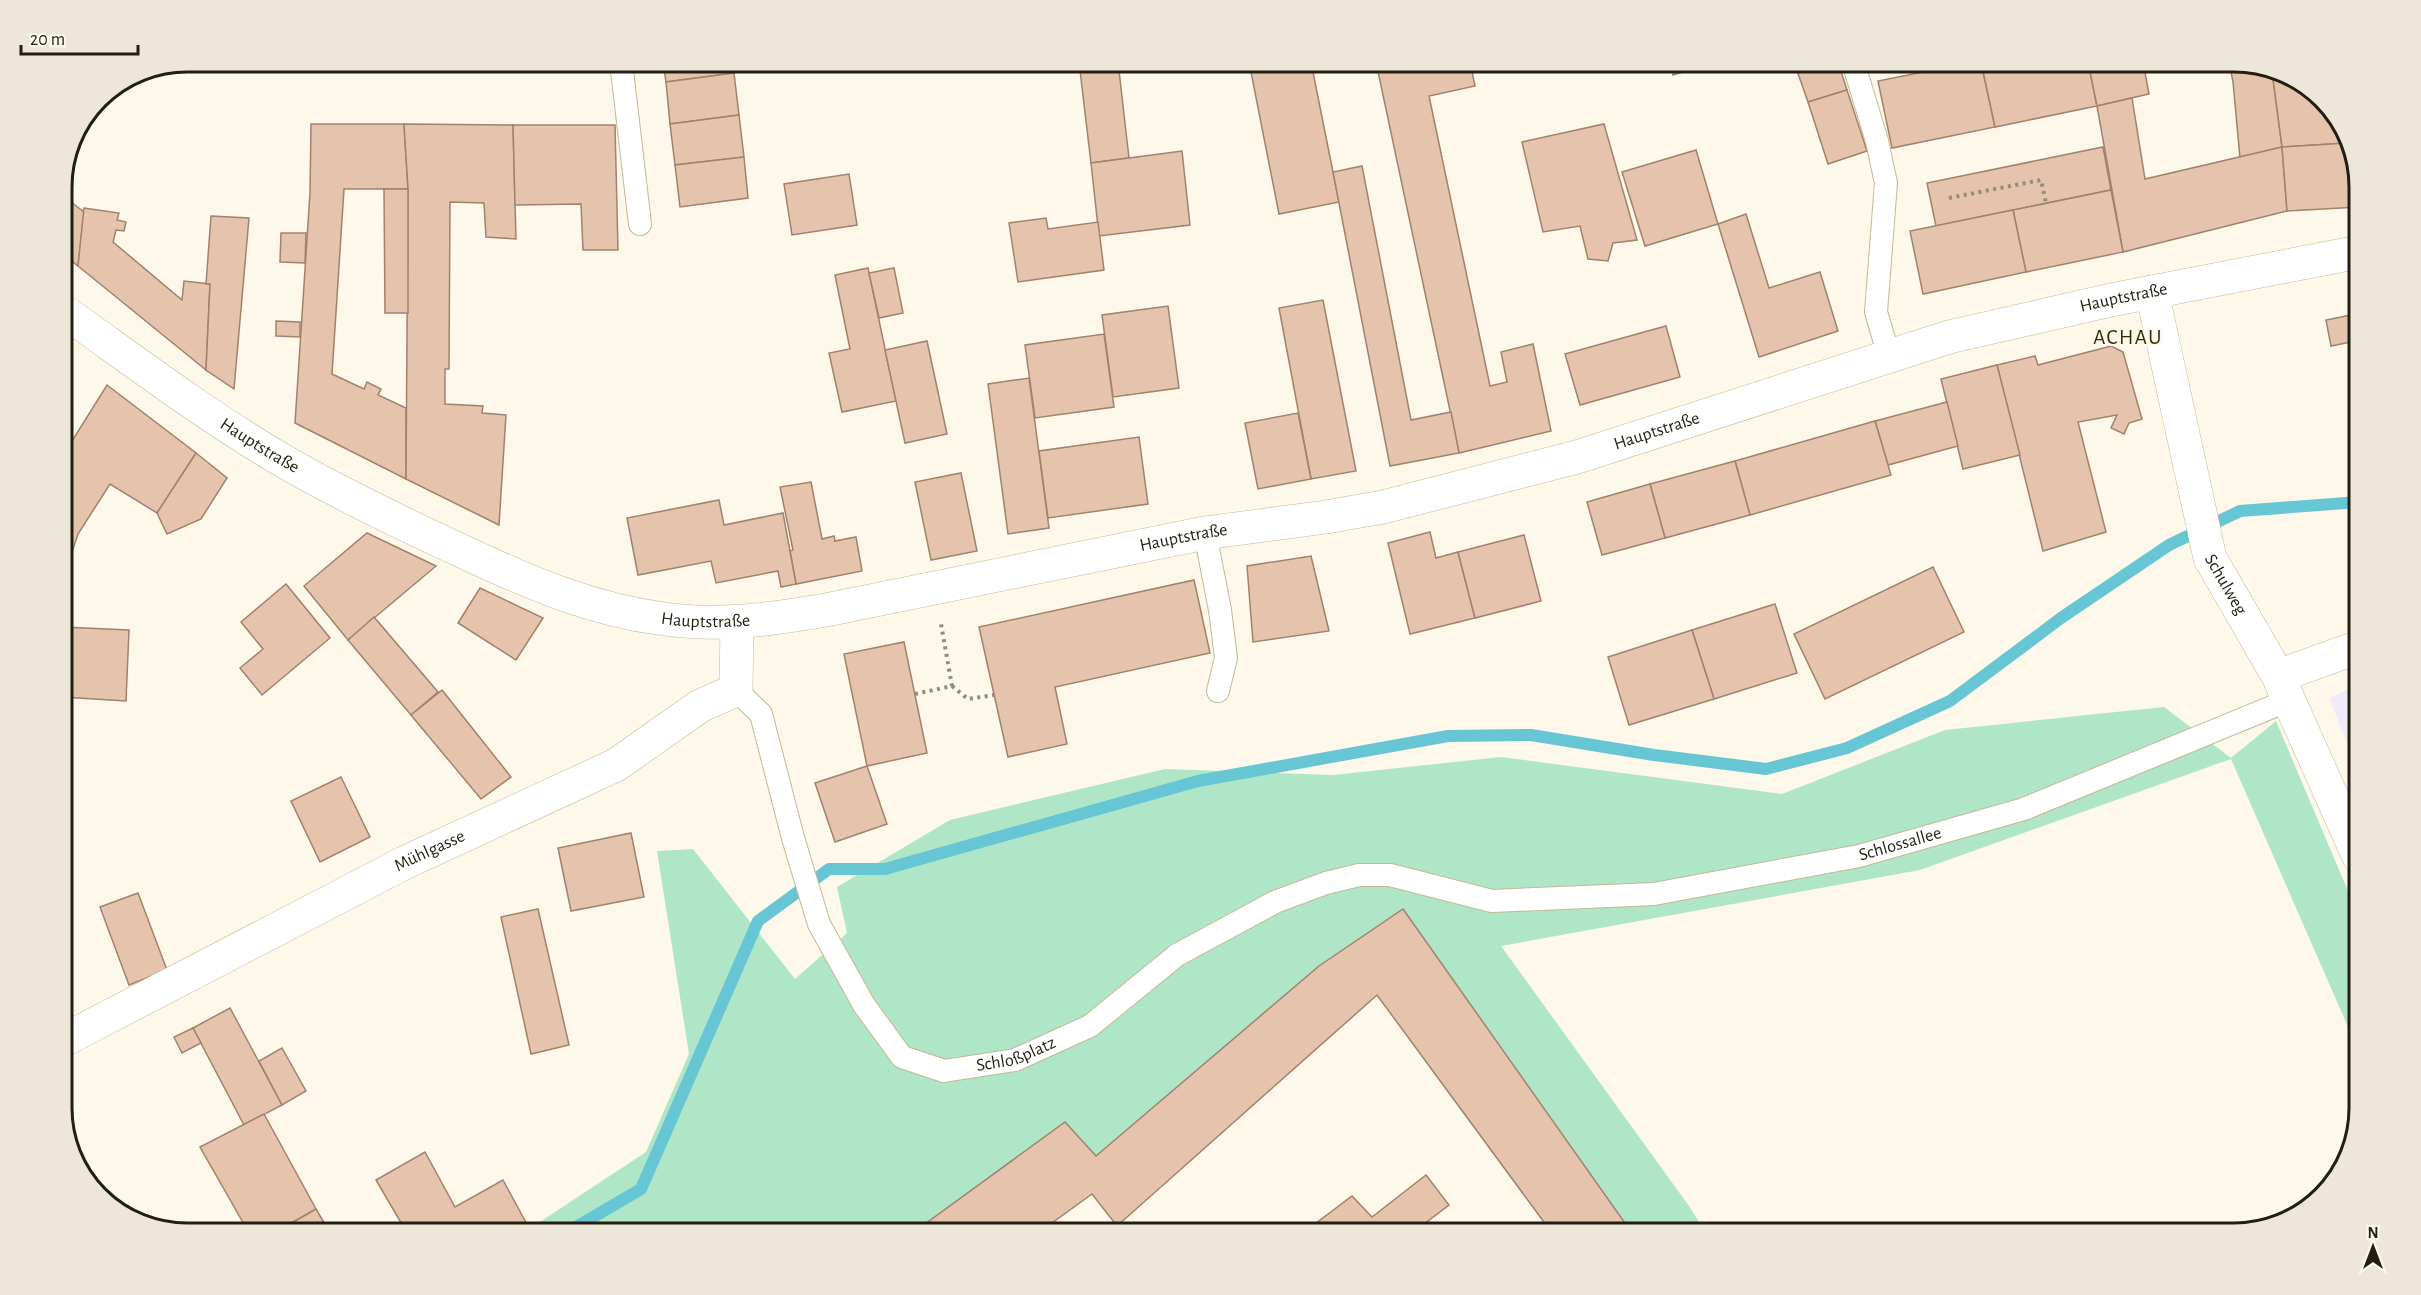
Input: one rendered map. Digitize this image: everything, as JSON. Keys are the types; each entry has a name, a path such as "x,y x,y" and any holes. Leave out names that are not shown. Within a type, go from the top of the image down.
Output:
{"main road":[{"name":"Hauptstraße","path":"72,317 206,411 278,458 332,489 418,531 575,600 619,612 702,623 774,619 1205,533 1326,517 1406,501 1577,457 1949,337 2152,292 2349,254"},
{"name":"Schulweg","path":"2152,292 2210,558 2284,688 2349,833"},
{"path":"736,690 737,622"},
{"path":"2284,688 2349,652"},
{"name":"Mühlgasse","path":"72,1036 404,863 616,765 700,706 736,690"}],"lane":[{"path":"622,72 639,224"},
{"path":"1856,72 1877,141 1886,183 1876,312 1889,356"},
{"path":"1205,533 1221,610 1226,658 1218,691"},
{"name":"Schlossallee","path":"1492,902 1654,894 1859,856 2024,808 2284,688"},
{"name":"Schloßplatz","path":"736,690 761,714 793,838 819,924 864,1005 902,1057 944,1071 1015,1060 1090,1026 1176,955 1275,902 1326,883 1359,876 1390,875 1492,902"}],"path":[{"path":"1949,198 2042,180 2046,203"},
{"path":"934,588 952,686 968,699 994,695"},
{"path":"915,694 952,686"}],"shaded area":[{"path":"2349,689 2349,747 2329,698"}],"green space":[{"path":"2164,707 2231,758 2276,721 2349,893 2349,1029 2231,759 1920,870 1501,946 1700,1223 1625,1223 1403,909 1319,966 1096,1156 1064,1123 929,1223 538,1223 646,1152 689,1054 657,851 693,849 795,979 847,933 837,887 950,820 1165,769 1333,775 1501,757 1782,794 1945,730"}],"building":[{"path":"664,72 734,72 734,73 666,82"},
{"path":"1080,72 1119,72 1129,158 1091,163"},
{"path":"1251,72 1313,72 1339,202 1279,214"},
{"path":"1378,72 1472,72 1475,86 1429,96 1490,386 1507,382 1501,352 1533,344 1551,431 1459,453"},
{"path":"1798,72 1841,72 1847,90 1808,102"},
{"path":"1923,72 1983,72 1995,127 1892,148 1878,81"},
{"path":"1983,72 2090,72 2097,106 1995,127"},
{"path":"2090,72 2145,72 2149,94 2097,106"},
{"path":"2231,72 2249,73 2273,79 2282,147 2240,158"},
{"path":"734,73 739,115 670,124 666,82"},
{"path":"2273,79 2298,91 2310,101 2330,123 2340,143 2282,147"},
{"path":"1847,90 1867,151 1828,164 1808,102"},
{"path":"2132,98 2145,179 2282,147 2287,211 2123,252 2097,106"},
{"path":"739,115 744,157 675,165 670,124"},
{"path":"311,124 404,124 408,189 344,189 332,374 364,389 367,382 381,389 378,395 406,408 406,479 295,423 310,193"},
{"path":"404,124 513,125 516,239 486,237 484,203 450,202 449,369 445,369 445,404 483,406 482,413 506,415 499,525 406,479 408,189"},
{"path":"1604,124 1637,240 1613,243 1608,261 1588,259 1580,226 1543,232 1522,142"},
{"path":"513,125 615,125 618,250 583,250 581,204 515,205"},
{"path":"2340,143 2347,165 2349,208 2287,211 2282,147"},
{"path":"2103,147 2111,190 1936,226 1927,183"},
{"path":"1696,150 1718,224 1645,246 1622,172"},
{"path":"1182,151 1190,225 1099,236 1091,163"},
{"path":"744,157 748,198 680,207 675,165"},
{"path":"1362,166 1411,420 1451,412 1459,453 1390,466 1333,172"},
{"path":"849,174 857,225 792,235 784,184"},
{"path":"384,189 408,189 408,313 385,313"},
{"path":"2111,190 2123,252 2026,272 2013,210"},
{"path":"72,203 84,212 78,266 72,261"},
{"path":"84,208 119,213 117,220 126,222 124,231 116,230 113,242 182,300 184,281 210,284 206,370 78,266"},
{"path":"2013,210 2026,272 1923,294 1910,231"},
{"path":"1746,214 1769,288 1820,272 1838,331 1759,357 1718,224"},
{"path":"211,216 249,218 234,389 206,370 210,284 206,284"},
{"path":"1046,218 1048,229 1098,222 1104,270 1018,282 1009,223"},
{"path":"281,233 306,233 305,263 280,262"},
{"path":"868,268 896,401 842,412 829,353 850,349 835,275"},
{"path":"894,268 903,313 879,318 869,273"},
{"path":"1323,300 1356,471 1311,479 1279,308"},
{"path":"1168,306 1179,388 1113,397 1102,315"},
{"path":"2349,315 2349,342 2331,346 2326,320"},
{"path":"276,321 300,322 300,337 276,336"},
{"path":"1666,326 1680,377 1580,405 1565,354"},
{"path":"1104,334 1114,407 1035,418 1025,345"},
{"path":"927,341 947,434 905,443 885,350"},
{"path":"2111,346 2123,352 2142,419 2129,423 2124,434 2111,428 2117,415 2078,422 2106,532 2043,551 1997,365 2035,356 2038,365"},
{"path":"1997,365 2020,455 1963,469 1941,379"},
{"path":"1029,378 1049,528 1008,534 988,384"},
{"path":"107,385 196,453 157,513 110,484 78,534 72,552 72,441"},
{"path":"1947,402 1958,446 1888,465 1875,421"},
{"path":"1298,413 1311,479 1258,489 1245,423"},
{"path":"1875,421 1891,475 1750,515 1735,461"},
{"path":"1139,437 1148,504 1048,518 1039,451"},
{"path":"196,453 227,478 201,519 167,534 157,513"},
{"path":"1735,461 1750,515 1665,538 1650,484"},
{"path":"961,473 977,551 931,560 915,482"},
{"path":"811,482 822,539 834,536 835,541 856,537 862,571 796,584 790,551 793,550 780,487"},
{"path":"1650,484 1665,538 1602,555 1587,502"},
{"path":"719,500 724,525 783,513 796,584 781,587 778,571 716,583 711,561 638,575 627,518"},
{"path":"1430,532 1436,558 1458,552 1475,618 1410,634 1388,543"},
{"path":"367,533 436,566 348,640 304,586"},
{"path":"1524,535 1541,601 1475,618 1458,552"},
{"path":"1311,556 1329,631 1253,642 1247,566"},
{"path":"1933,567 1964,632 1825,699 1794,634"},
{"path":"1194,580 1210,653 1055,687 1067,744 1008,757 979,627"},
{"path":"286,584 330,638 262,695 240,668 263,649 241,622"},
{"path":"480,588 543,618 516,660 458,623"},
{"path":"1775,604 1797,673 1714,699 1692,630"},
{"path":"374,617 438,692 411,715 348,640"},
{"path":"72,627 129,630 126,701 72,698"},
{"path":"1692,630 1714,699 1629,725 1608,657"},
{"path":"904,642 927,753 867,766 844,654"},
{"path":"442,690 511,777 481,799 411,715"},
{"path":"867,766 887,824 835,842 815,783"},
{"path":"341,777 370,837 320,862 291,801"},
{"path":"631,833 644,897 571,911 558,848"},
{"path":"138,893 167,970 129,985 100,907"},
{"path":"538,909 569,1045 531,1054 501,917"},
{"path":"1403,909 1625,1223 1545,1223 1377,995 1120,1223 1115,1223 1092,1194 1052,1223 926,1223 1065,1122 1096,1156 1319,966"},
{"path":"230,1008 282,1105 244,1125 193,1028"},
{"path":"193,1028 201,1043 182,1053 174,1037"},
{"path":"282,1048 306,1091 282,1105 259,1061"},
{"path":"264,1114 316,1209 292,1223 243,1223 200,1147"},
{"path":"425,1152 455,1207 503,1180 526,1223 401,1223 376,1180"},
{"path":"1426,1175 1449,1205 1425,1223 1316,1223 1352,1196 1372,1217"},
{"path":"316,1209 324,1223 292,1223"}],"waterway":[{"path":"583,1223 641,1189 758,921 829,869 885,869 1198,781 1448,736 1531,735 1654,755 1766,769 1847,748 1950,701 2061,618 2169,545 2240,511 2349,503"}],"district":[{"name":"ACHAU","path":"2128,337"}]}
